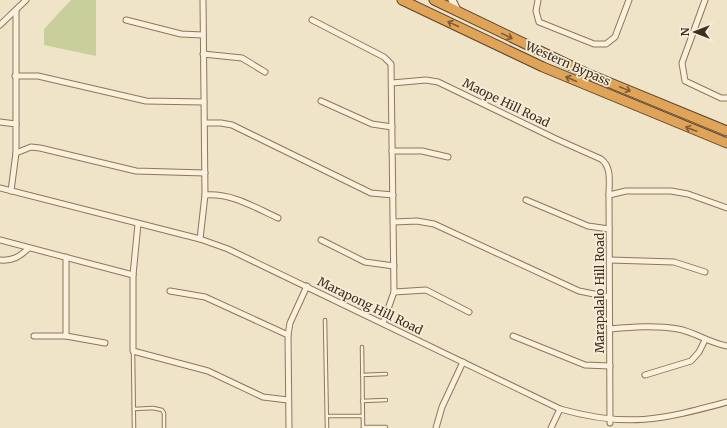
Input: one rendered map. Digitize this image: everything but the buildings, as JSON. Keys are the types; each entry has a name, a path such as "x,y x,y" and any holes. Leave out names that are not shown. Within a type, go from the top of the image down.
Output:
{"highway":[{"name":"Western Bypass","path":"402,0 543,67 727,143"},
{"name":"Western Bypass","path":"434,0 586,73 727,131"}],"street":[{"path":"0,25 26,0"},
{"path":"200,239 205,195 203,0"},
{"path":"452,0 458,12"},
{"path":"538,0 537,17 539,22 594,44 606,44 615,37 629,0"},
{"path":"705,0 682,62 682,73 685,82 721,98 727,98"},
{"path":"11,191 16,153 16,10"},
{"path":"126,20 181,34 203,35"},
{"path":"312,20 389,60 392,70 394,292 383,323"},
{"path":"204,54 242,58 265,72"},
{"path":"15,76 38,76 146,101 204,102"},
{"name":"Maope Hill Road","path":"392,84 426,80 438,82 601,159 606,163"},
{"path":"321,101 372,124 392,127"},
{"path":"0,122 16,124"},
{"path":"204,123 221,123 232,126 371,193 393,195"},
{"path":"16,153 31,147 136,171 205,173"},
{"path":"392,151 422,151 448,157"},
{"name":"Marapalalo Hill Road","path":"606,163 608,169 609,195 610,423"},
{"name":"Marapong Hill Road","path":"0,188 200,239 228,249 560,409 592,420 610,423 637,424 659,420 727,402"},
{"path":"609,195 626,191 672,191 688,194 727,208"},
{"path":"205,195 217,194 228,196 278,218"},
{"path":"526,200 588,226 609,229"},
{"path":"394,222 417,221 434,224 579,291 609,297"},
{"path":"138,224 133,275 134,351 208,372 263,397 288,400"},
{"path":"0,240 133,275"},
{"path":"321,240 365,262 394,266"},
{"path":"0,260 18,258 29,248"},
{"path":"66,257 66,336"},
{"path":"610,260 674,262 705,272"},
{"path":"289,428 288,335 290,323 307,286"},
{"path":"394,292 426,290 469,312"},
{"path":"170,291 205,297 288,335"},
{"path":"610,328 641,327 677,329 704,340 727,346"},
{"path":"34,336 66,336 105,344"},
{"path":"513,336 585,365 610,366"},
{"path":"645,375 691,361 699,352 704,340"},
{"path":"436,428 442,407 463,362"},
{"path":"551,428 560,409"}],"lane":[{"path":"326,320 327,428"},
{"path":"362,347 363,427 386,427"},
{"path":"134,351 134,428"},
{"path":"362,374 386,374"},
{"path":"362,401 386,400"},
{"path":"134,409 153,408 162,410 164,413 164,428"},
{"path":"327,416 362,416"}],"green space":[{"path":"71,0 96,0 96,56 44,45 44,29"}]}
